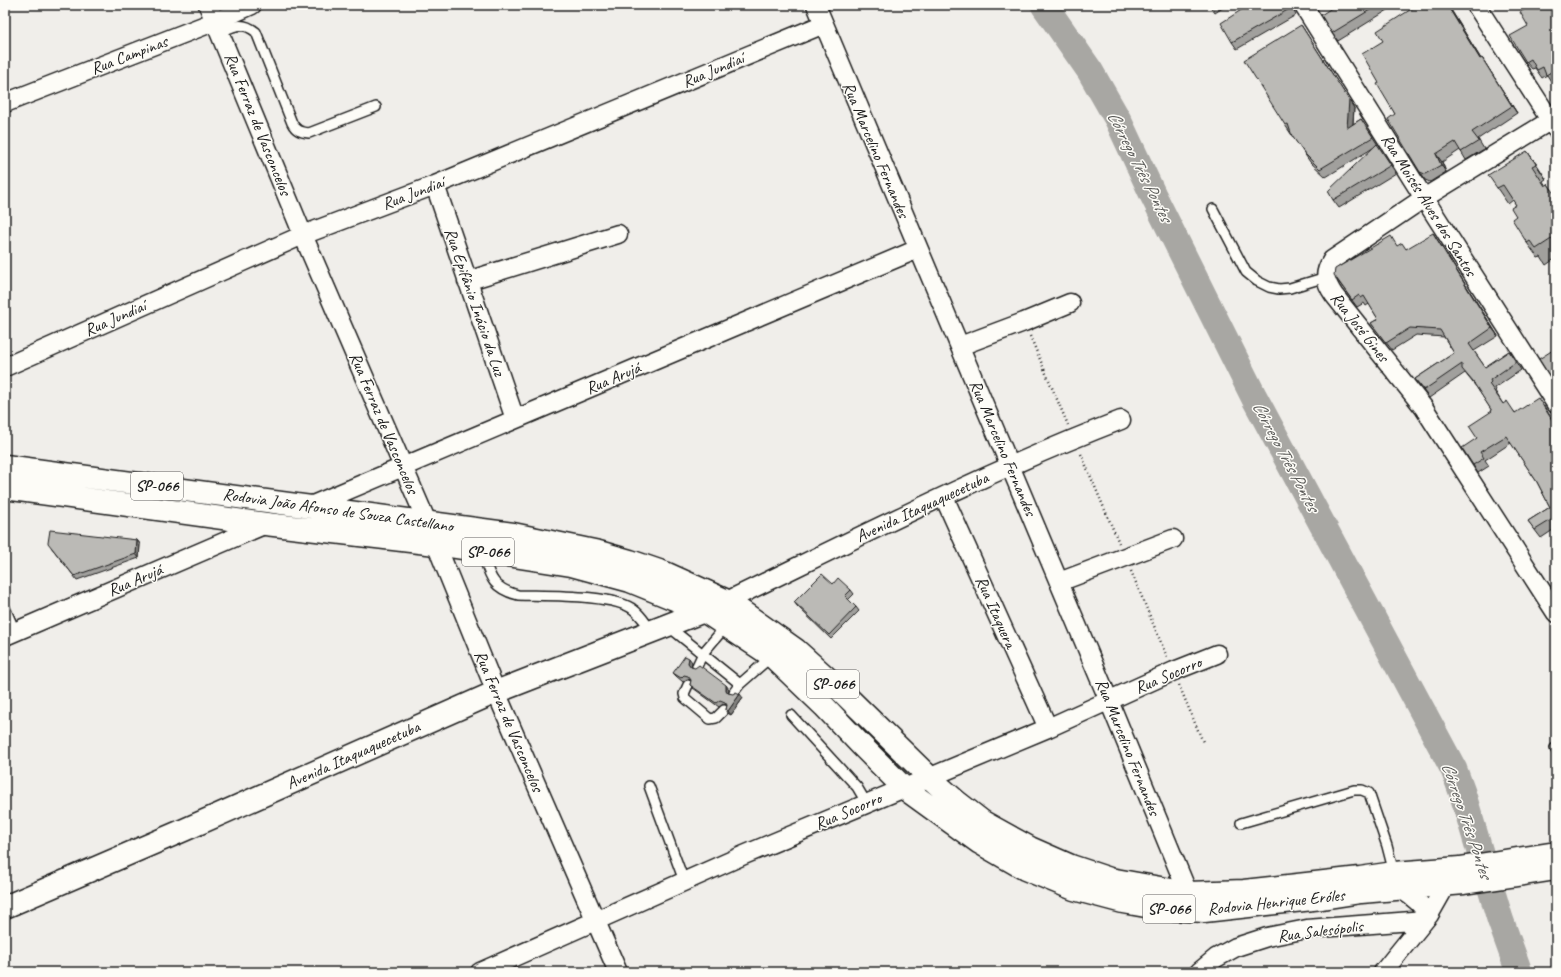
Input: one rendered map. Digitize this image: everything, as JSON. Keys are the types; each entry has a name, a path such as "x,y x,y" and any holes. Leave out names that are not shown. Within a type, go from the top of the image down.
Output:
{"main road":[{"name":"Rodovia João Afonso de Souza Castellano","path":"5,466 513,534 600,552 630,561 665,574 727,601 796,650 838,688 930,778"},
{"name":"Rodovia João Afonso de Souza Castellano","path":"5,488 266,524 436,544 571,565 630,581 704,611 772,656 824,706 904,788"},
{"name":"Avenida Itaquaquecetuba","path":"5,907 184,830 496,692 704,611"},
{"name":"Rodovia Henrique Eróles","path":"930,778 983,822 1030,848 1071,866 1110,879 1188,893 1244,891 1360,878 1398,881 1457,879 1501,870"},
{"name":"Rodovia Henrique Eróles","path":"904,788 980,843 1025,869 1074,889 1123,902 1157,908 1204,911 1322,898 1360,892 1398,881"},
{"path":"1501,870 1556,853"},
{"path":"1501,870 1556,869"}],"street":[{"name":"Rua Ferraz de Vasconcelos","path":"208,5 303,236 427,522 496,692 618,972"},
{"name":"Rua Campinas","path":"5,103 218,27 252,5"},
{"name":"Rua Marcelino Fernandes","path":"816,5 1109,701 1188,893"},
{"name":"Rua Moisés Alves dos Santos","path":"1303,5 1556,404"},
{"path":"1476,5 1554,122"},
{"name":"Rua Jundiaí","path":"5,367 303,236 434,186 824,24"},
{"name":"Rua José Gines","path":"1554,122 1424,198 1332,260 1327,268 1326,277 1328,287 1424,408 1556,613"},
{"name":"Rua Epifânio Inácio da Luz","path":"434,186 515,419"},
{"path":"468,281 618,234"},
{"name":"Rua Arujá","path":"308,507 918,249"},
{"path":"960,346 1070,303"},
{"name":"Avenida Itaquaquecetuba","path":"727,601 944,496 1074,438 1121,420"},
{"name":"Rua Itaquera","path":"944,496 1048,728"},
{"name":"Rua Arujá","path":"10,633 266,524"},
{"path":"1059,582 1173,539"},
{"name":"Rua Socorro","path":"480,972 684,881 1048,728 1217,654"},
{"path":"1383,972 1395,964 1427,918 1457,879"},
{"path":"1398,881 1423,906 1427,918"},
{"name":"Rua Salesópolis","path":"1199,972 1216,958 1236,947 1267,937 1306,929 1427,918"}],"lane":[{"path":"218,27 239,25 248,26 256,32 292,123 295,128 301,132 309,134 376,107"},
{"path":"1213,209 1246,272 1257,282 1279,289 1290,288 1326,277"},
{"path":"482,551 490,576 505,591 518,594 600,598 618,602 634,609 659,628 704,653 740,684"},
{"path":"5,608 10,633"},
{"path":"697,666 704,653 726,626"},
{"path":"734,692 740,684 772,656"},
{"path":"688,685 684,694 685,698 710,719 716,718 724,710"},
{"path":"791,715 857,787 867,804"},
{"path":"649,786 684,881"},
{"path":"1241,823 1354,790 1362,790 1369,793 1398,881"}],"path":[{"path":"1024,322 1126,558 1203,742"}],"building":[{"path":"1249,5 1289,5 1291,8 1232,42 1221,23"},
{"path":"1336,5 1378,5 1332,33 1321,15"},
{"path":"1416,5 1447,5 1480,59 1482,58 1512,106 1472,132 1479,141 1461,152 1455,142 1436,154 1441,165 1425,174 1420,172 1388,119 1395,114 1377,84 1379,83 1362,54 1383,41 1377,31"},
{"path":"1532,5 1556,5 1556,81 1551,72 1546,75 1543,67 1537,70 1531,59 1526,62 1510,36 1528,26 1520,12"},
{"path":"1301,25 1349,100 1347,128 1361,119 1373,137 1320,169 1305,154 1292,136 1288,124 1285,125 1244,60"},
{"path":"1377,144 1391,165 1333,200 1328,191"},
{"path":"1527,151 1536,164 1532,166 1545,186 1548,184 1556,196 1556,236 1536,249 1530,241 1527,243 1512,219 1516,216 1511,208 1516,205 1503,185 1497,188 1488,175"},
{"path":"1433,233 1492,328 1469,344 1485,367 1509,351 1516,362 1490,380 1491,382 1489,384 1503,404 1507,401 1515,413 1538,398 1556,426 1556,517 1535,530 1528,521 1550,507 1537,482 1506,436 1480,452 1484,458 1473,465 1462,448 1477,438 1469,426 1492,411 1473,382 1462,369 1462,364 1424,390 1415,379 1454,353 1440,330 1410,328 1386,343 1371,323 1378,319 1364,296 1361,298 1359,295 1352,300 1334,275 1335,269 1391,236 1397,246 1402,243 1406,249"},
{"path":"1556,348 1556,375 1551,378 1539,359"},
{"path":"50,530 137,540 136,554 74,576 48,543"},
{"path":"822,574 833,584 838,578 851,590 845,596 856,607 829,635 794,602"},
{"path":"1556,585 1556,594 1552,588"},
{"path":"685,656 689,658 688,663 691,667 695,668 699,665 726,685 726,690 728,693 733,694 736,692 740,694 728,711 726,710 727,705 725,702 720,700 716,703 690,685 691,680 688,676 684,675 681,678 673,673"}],"waterway":[{"name":"Córrego Três Pontes","path":"1044,5 1090,71 1118,120 1153,195 1254,397 1454,770 1500,919 1519,972"}]}
